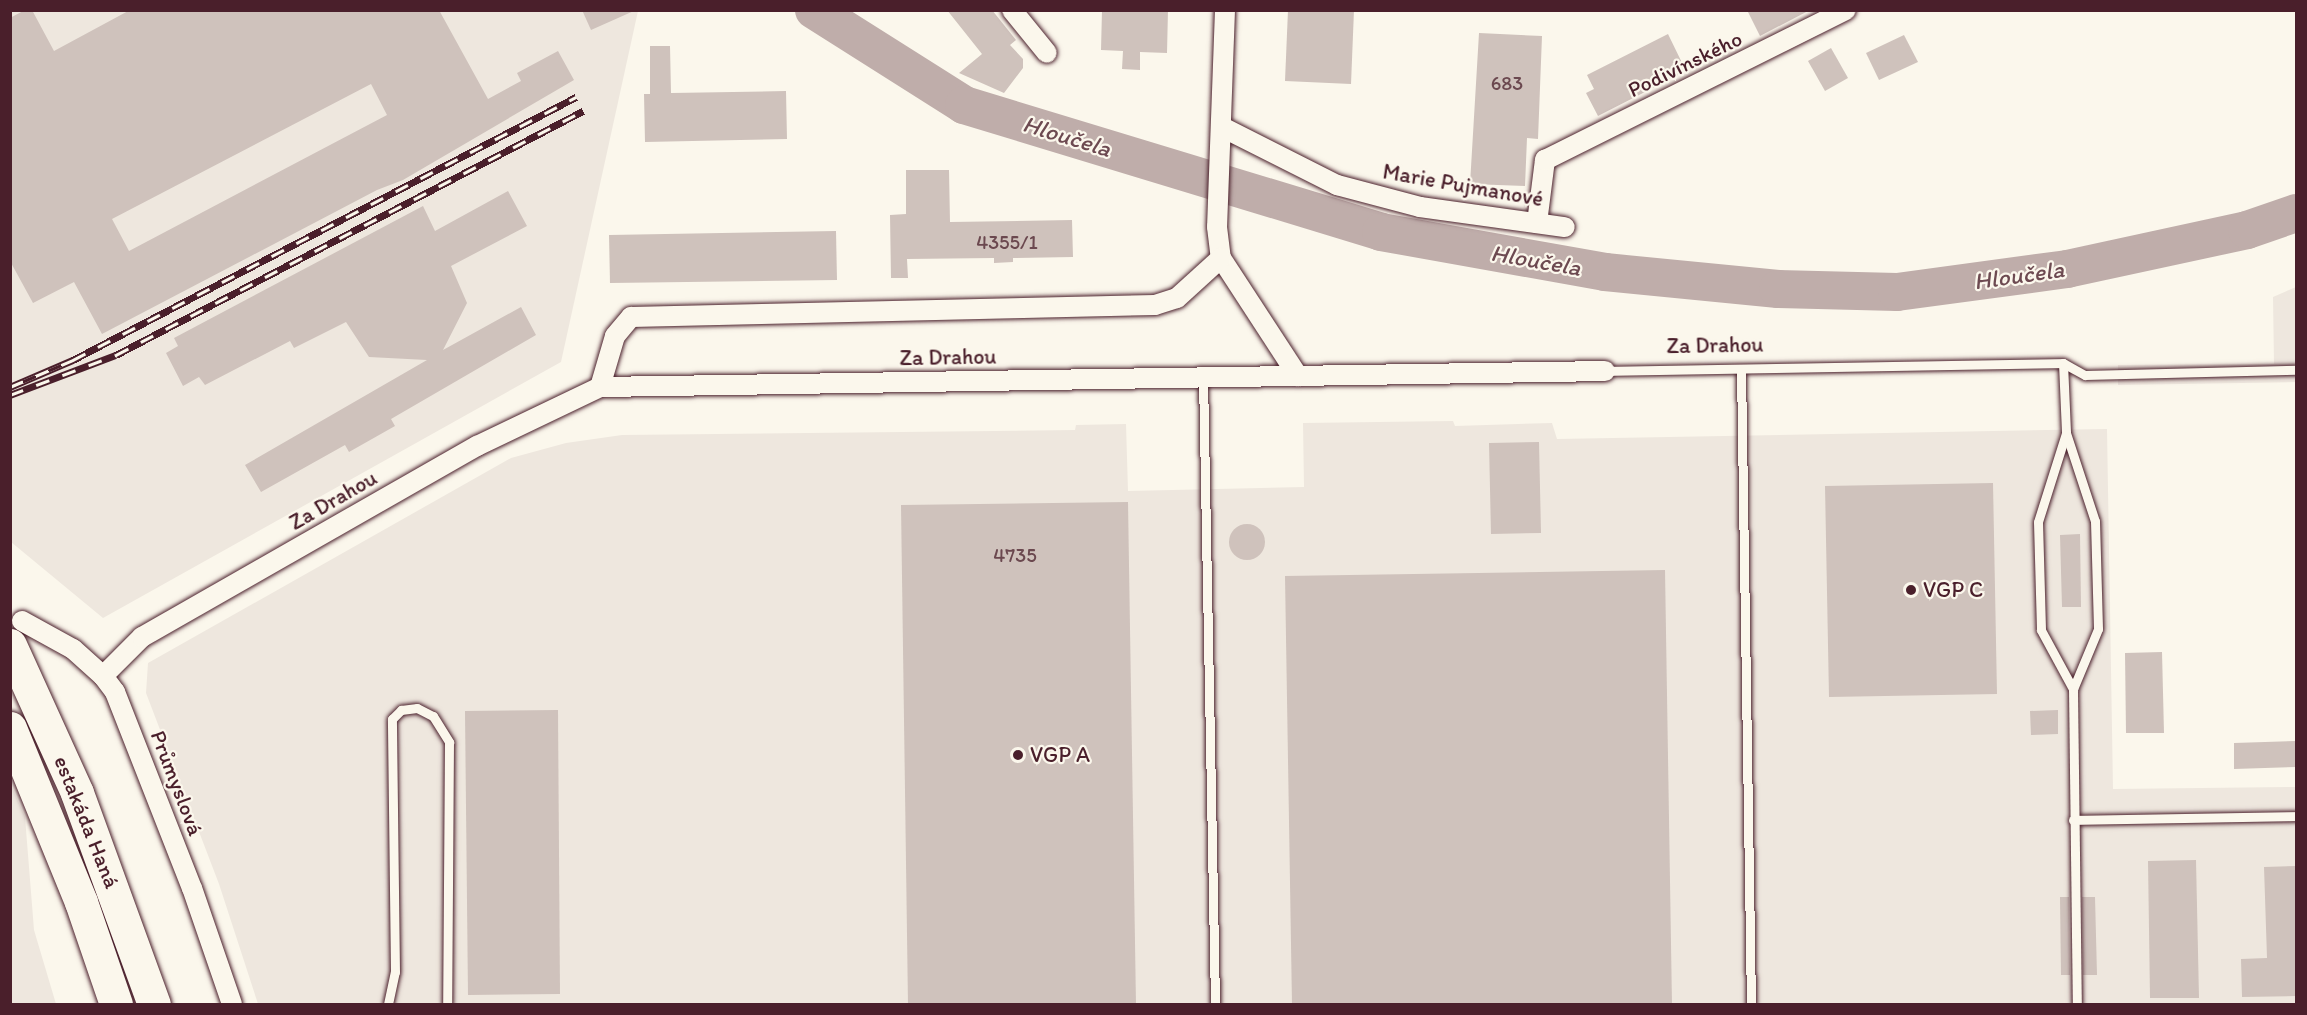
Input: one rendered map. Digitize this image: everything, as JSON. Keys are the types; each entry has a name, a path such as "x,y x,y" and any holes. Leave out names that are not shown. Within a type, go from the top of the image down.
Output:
{"highway":[{"name":"estakáda Haná","path":"16,633 77,792 154,1005"},
{"name":"estakáda Haná","path":"10,728 62,850 116,1005"}],"street":[{"path":"1012,10 1047,52"},
{"path":"1225,10 1217,227 1221,258 1298,376"},
{"name":"Podivínského","path":"1537,223 1545,160 1846,10"},
{"name":"Marie Pujmanové","path":"1222,127 1337,184 1420,207 1565,227"},
{"name":"Za Drahou","path":"600,387 615,336 631,317 1155,305 1177,298 1221,258"},
{"name":"Za Drahou","path":"103,676 142,637 477,446 600,387 1605,371"},
{"name":"Průmyslová","path":"16,633 60,640 103,676 123,708 232,1005"}],"lane":[{"name":"Za Drahou","path":"1605,371 2063,363"},
{"path":"2063,363 2085,375 2296,370"},
{"path":"2063,363 2066,434 2095,521 2098,618 2098,629 2073,689 2077,1005"},
{"path":"1741,369 1751,1005"},
{"path":"1203,377 1215,1005"},
{"path":"2066,434 2038,522 2040,630 2073,689"},
{"path":"388,1005 395,972 392,719 401,710 417,708 433,716 448,742 447,1005"},
{"path":"2073,820 2296,816"}],"shaded area":[{"path":"10,11 638,11 561,362 103,618 11,542"},
{"path":"2296,287 2296,382 2118,385 2118,365 2274,364 2273,297"},
{"path":"1453,421 1455,426 1552,423 1557,439 2107,429 2113,789 2296,787 2296,1004 258,1004 219,884 146,693 148,663 511,458 566,443 622,435 1075,430 1076,425 1126,424 1128,491 1304,487 1303,423"},
{"path":"11,785 25,817 34,930 56,1004 11,1004"}],"building":[{"path":"25,10 32,10 54,51 130,10 439,10 488,99 521,81 517,73 558,51 574,80 403,180 377,190 102,334 74,282 33,303 10,261 10,18","holes":["371,84 387,115 129,251 112,219"]},
{"path":"582,10 636,10 591,30"},
{"path":"947,10 992,10 1016,40 1010,45 1023,59 1023,68 1004,93 959,73 982,54"},
{"path":"1102,10 1168,10 1167,53 1140,52 1140,70 1122,69 1123,51 1101,50"},
{"path":"1288,10 1354,10 1351,84 1285,81"},
{"path":"1747,10 1810,10 1760,36"},
{"path":"1479,33 1542,36 1538,139 1527,138 1525,186 1470,184"},
{"path":"1668,34 1686,71 1598,116 1586,93 1594,89 1587,75"},
{"path":"1904,35 1918,62 1879,80 1866,53"},
{"path":"650,46 670,46 671,93 786,91 787,139 645,142 644,94 650,94"},
{"path":"1831,48 1848,78 1825,91 1808,61"},
{"path":"906,170 949,170 950,222 1072,220 1073,257 1013,258 1013,262 994,263 994,258 907,259 908,278 891,278 890,215 906,214"},
{"path":"508,191 527,226 451,266 467,303 443,350 521,307 536,335 391,419 395,426 349,452 345,445 261,492 245,465 427,360 369,357 346,322 294,348 290,341 205,385 199,377 183,386 166,353 178,346 174,338 423,206 435,231"},
{"path":"836,231 837,280 610,283 609,235"},
{"path":"1539,442 1541,533 1491,534 1489,443"},
{"name":"VGP C","path":"1993,483 1997,694 1829,697 1825,486"},
{"name":"VGP A","path":"1128,502 1136,1005 908,1005 901,505"},
{"path":"1247,524 1260,529 1265,542 1260,555 1247,560 1234,555 1229,542 1234,529"},
{"path":"2080,534 2081,607 2062,607 2060,535"},
{"path":"1665,570 1672,1005 1292,1005 1285,576"},
{"path":"2162,652 2164,733 2126,733 2125,653"},
{"path":"558,710 560,994 468,995 465,711"},
{"path":"2058,710 2058,734 2031,735 2030,711"},
{"path":"2296,741 2296,767 2234,769 2234,743"},
{"path":"2196,860 2199,998 2150,998 2148,861"},
{"path":"2296,866 2296,996 2242,997 2241,959 2267,958 2264,867"},
{"path":"2060,897 2069,897 2070,975 2061,975"},
{"path":"2082,897 2095,897 2097,975 2083,975"}],"waterway":[{"name":"Hloučela","path":"814,10 964,105 1381,232 1605,272 1778,289 1897,292 2067,269 2247,230 2296,213"}],"railway":[{"path":"10,387 73,360 576,97"},
{"path":"10,395 116,355 583,111"}],"place":[{"name":"VGP C","path":"1911,590"},
{"name":"VGP A","path":"1018,755"}]}
